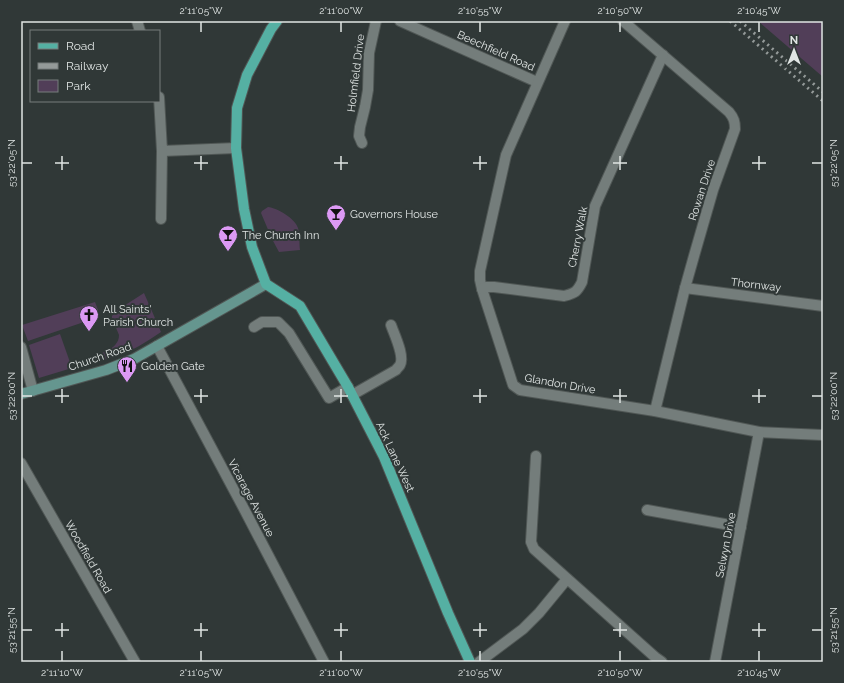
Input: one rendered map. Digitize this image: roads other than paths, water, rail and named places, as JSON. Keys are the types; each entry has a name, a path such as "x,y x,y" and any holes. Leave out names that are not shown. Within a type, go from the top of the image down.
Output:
{"main road":[{"path":"266,284 252,247 244,209 236,148 237,108 245,81 277,21"},
{"name":"Church Road","path":"21,394 106,370 134,359 266,284"},
{"name":"Ack Lane West","path":"266,284 300,306 350,391 384,458 448,613 470,662"}],"street":[{"name":"Holmfield Drive","path":"362,143 355,126 365,107 368,90 369,53 376,21"},
{"name":"Beechfield Road","path":"400,21 537,82"},
{"path":"537,82 564,21"},
{"name":"Rowan Drive","path":"623,21 729,112 735,122 735,129 713,190 685,288 654,412"},
{"name":"Cherry Walk","path":"482,289 486,287 494,287 564,296 574,294 578,289 582,282 595,206 663,55"},
{"name":"Glandon Drive","path":"537,82 506,155 480,271 482,289 513,385 520,390 654,412 759,432 823,435"},
{"path":"159,102 162,151 161,219"},
{"path":"162,151 236,148"},
{"name":"Thornway","path":"685,288 823,306"},
{"path":"254,327 262,322 278,322 289,333 326,400 396,370 401,365 402,358 400,350 391,325"},
{"name":"Vicarage Avenue","path":"157,346 324,662"},
{"path":"21,347 33,391"},
{"name":"Selwyn Drive","path":"715,662 742,528 759,432"},
{"path":"536,456 530,542 534,549 662,662"},
{"name":"Woodfield Road","path":"21,463 135,662"},
{"path":"647,510 742,528"},
{"path":"479,662 523,629 539,613 567,579"}],"railway":[{"path":"730,21 823,101"},
{"path":"740,21 823,92"}],"place":[{"name":"Governors House","path":"336,231"},
{"name":"The Church Inn","path":"228,252"},
{"name":"All Saints' Parish Church","path":"89,332"},
{"name":"Golden Gate","path":"127,383"}]}
